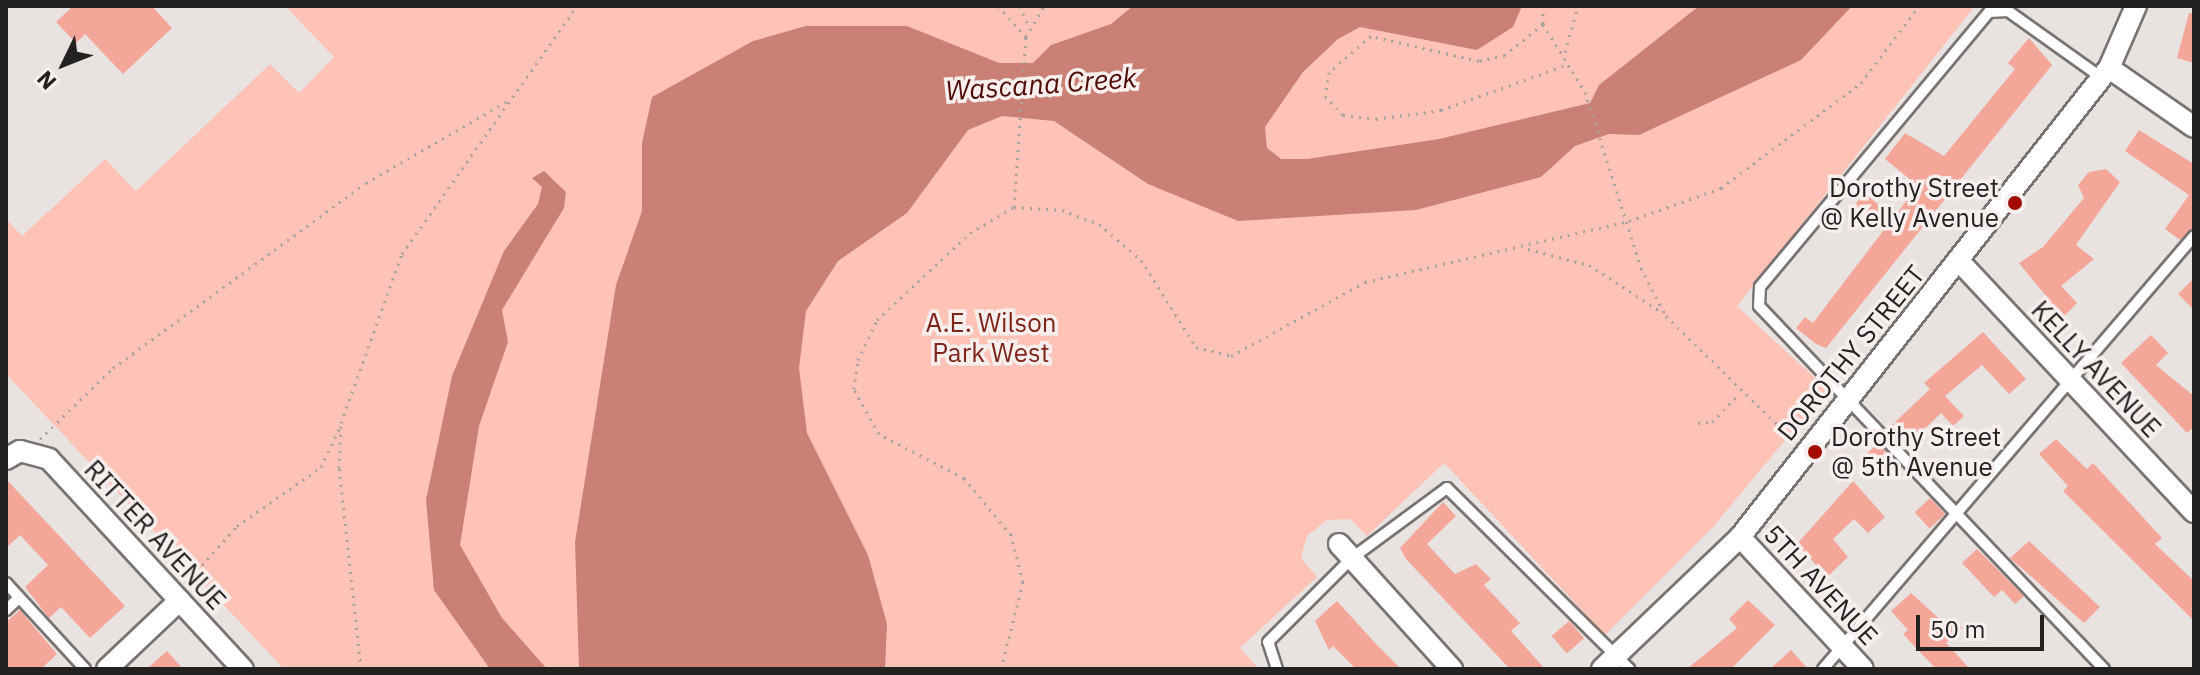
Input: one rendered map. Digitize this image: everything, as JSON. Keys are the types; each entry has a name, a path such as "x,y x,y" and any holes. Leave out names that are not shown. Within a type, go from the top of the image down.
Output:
{"street":[{"name":"DOROTHY STREET","path":"1616,665 1740,537 1805,451 1959,261 2105,73 2136,6"},
{"path":"2105,73 2194,127"},
{"name":"KELLY AVENUE","path":"1959,261 2194,512"},
{"name":"RITTER AVENUE","path":"20,454 178,597 243,669"},
{"name":"5TH AVENUE","path":"1740,537 1863,669"},
{"path":"1345,551 1452,669"},
{"path":"107,669 178,597"}],"lane":[{"path":"2104,669 1851,396 1776,327 1759,306 1760,287 1989,12 2008,11 2105,73"},
{"path":"1823,669 2072,381 2190,252 2194,236"},
{"path":"1277,669 1268,642 1345,551 1447,488 1616,665"},
{"path":"6,583 85,669"},
{"path":"6,610 19,598"}],"path":[{"path":"178,597 237,526 321,467 341,423 402,254 577,6"},
{"path":"998,6 1026,37"},
{"path":"1020,6 1029,27"},
{"path":"1014,207 1026,37 1029,27 1044,6"},
{"path":"1543,6 1543,24 1565,54 1585,92 1629,221 1641,268 1666,316"},
{"path":"1565,54 1578,6"},
{"path":"1001,669 1023,591 1011,535 964,478 869,424 854,376 877,320 902,290 1014,207 1062,210 1115,235 1153,275 1196,347 1217,357 1257,344 1317,302 1365,282 1526,248 1629,221 1721,188 1779,149 1861,83 1919,6"},
{"path":"1543,24 1505,55 1479,61 1371,36 1329,72 1325,96 1343,115 1376,119 1441,110 1569,64"},
{"path":"20,454 113,368 366,183 512,99"},
{"path":"1526,248 1589,265 1666,316 1740,393 1805,451"},
{"path":"1698,423 1712,422 1740,393"},
{"path":"341,423 339,468 361,669"}],"green space":[{"name":"A.E. Wilson Park West","path":"285,6 1975,6 1737,306 1827,389 1714,526 1605,635 1444,463 1367,536 1350,519 1327,520 1307,536 1301,558 1317,577 1240,648 1259,669 284,669 6,374 6,219 22,236 105,159 136,191 270,64 299,93 334,57"}],"water":[{"name":"Wascana Creek","path":"1133,6 1522,6 1513,27 1477,50 1360,27 1338,39 1303,72 1265,127 1267,148 1281,159 1307,159 1439,139 1590,103 1599,85 1699,6 1852,6 1801,60 1639,135 1609,134 1575,146 1541,177 1416,210 1238,221 1148,184 1054,121 1002,116 968,130 907,213 838,261 806,311 799,368 807,433 868,555 887,624 885,669 579,669 575,542 616,285 642,211 642,143 652,97 753,41 806,26 907,26 999,63 1033,63 1051,45 1111,24"},
{"path":"544,171 566,192 564,208 502,310 508,342 479,426 460,545 502,618 547,669 490,669 434,590 426,500 452,376 504,251 538,204 542,187 532,178"}],"building":[{"path":"73,6 152,6 172,28 123,74 85,34 76,43 56,22"},
{"path":"2189,13 2194,13 2194,63 2177,58"},
{"path":"2029,38 2052,65 1826,348 1816,344 1796,328 1805,317 1813,323 1883,231 1854,206 1864,193 1894,217 1918,186 1885,159 1905,133 1944,156 2015,69 2008,63"},
{"path":"2139,130 2194,164 2194,227 2180,240 2165,229 2189,195 2125,151"},
{"path":"2106,169 2120,182 2076,245 2094,259 2061,286 2077,303 2063,317 2019,263 2043,247 2084,198 2078,185 2089,172"},
{"path":"2194,278 2194,310 2178,294"},
{"path":"1983,332 2026,379 2009,394 1982,365 1945,396 1964,416 1953,426 1941,413 1905,448 1892,425 1930,389 1924,383"},
{"path":"2151,335 2168,353 2156,365 2194,396 2194,427 2187,433 2121,363"},
{"path":"2056,439 2087,469 2093,463 2162,538 2155,544 2194,581 2194,621 2063,491 2068,486 2039,454"},
{"path":"1878,443 1900,466 1887,479 1865,456"},
{"path":"6,479 125,606 90,638 61,607 49,618 25,587 48,565 20,535 6,548"},
{"path":"1853,481 1885,517 1868,533 1854,519 1833,539 1848,557 1827,577 1797,544"},
{"path":"1930,498 1945,514 1930,528 1915,512"},
{"path":"1443,502 1456,516 1427,544 1455,574 1476,564 1491,579 1484,585 1520,623 1511,631 1545,669 1510,669 1406,559 1400,548"},
{"path":"2029,541 2100,607 2084,623 2010,558"},
{"path":"1977,549 2024,596 2015,604 2002,590 1994,597 1962,563"},
{"path":"1911,593 1945,624 1952,618 1962,628 1946,643 1970,669 1936,669 1903,634 1908,630 1891,611"},
{"path":"1748,600 1775,625 1731,669 1687,669 1737,628 1729,619"},
{"path":"1337,601 1401,669 1356,669 1333,646 1329,650 1315,621"},
{"path":"20,610 57,654 41,669 6,669 6,622"},
{"path":"1569,621 1584,638 1567,653 1552,636"},
{"path":"1791,650 1808,669 1770,669"},
{"path":"167,651 183,669 147,669 159,658"}],"place":[{"name":"Dorothy Street @ Kelly Avenue","path":"2015,203"},
{"name":"Dorothy Street @ 5th Avenue","path":"1815,452"}]}
